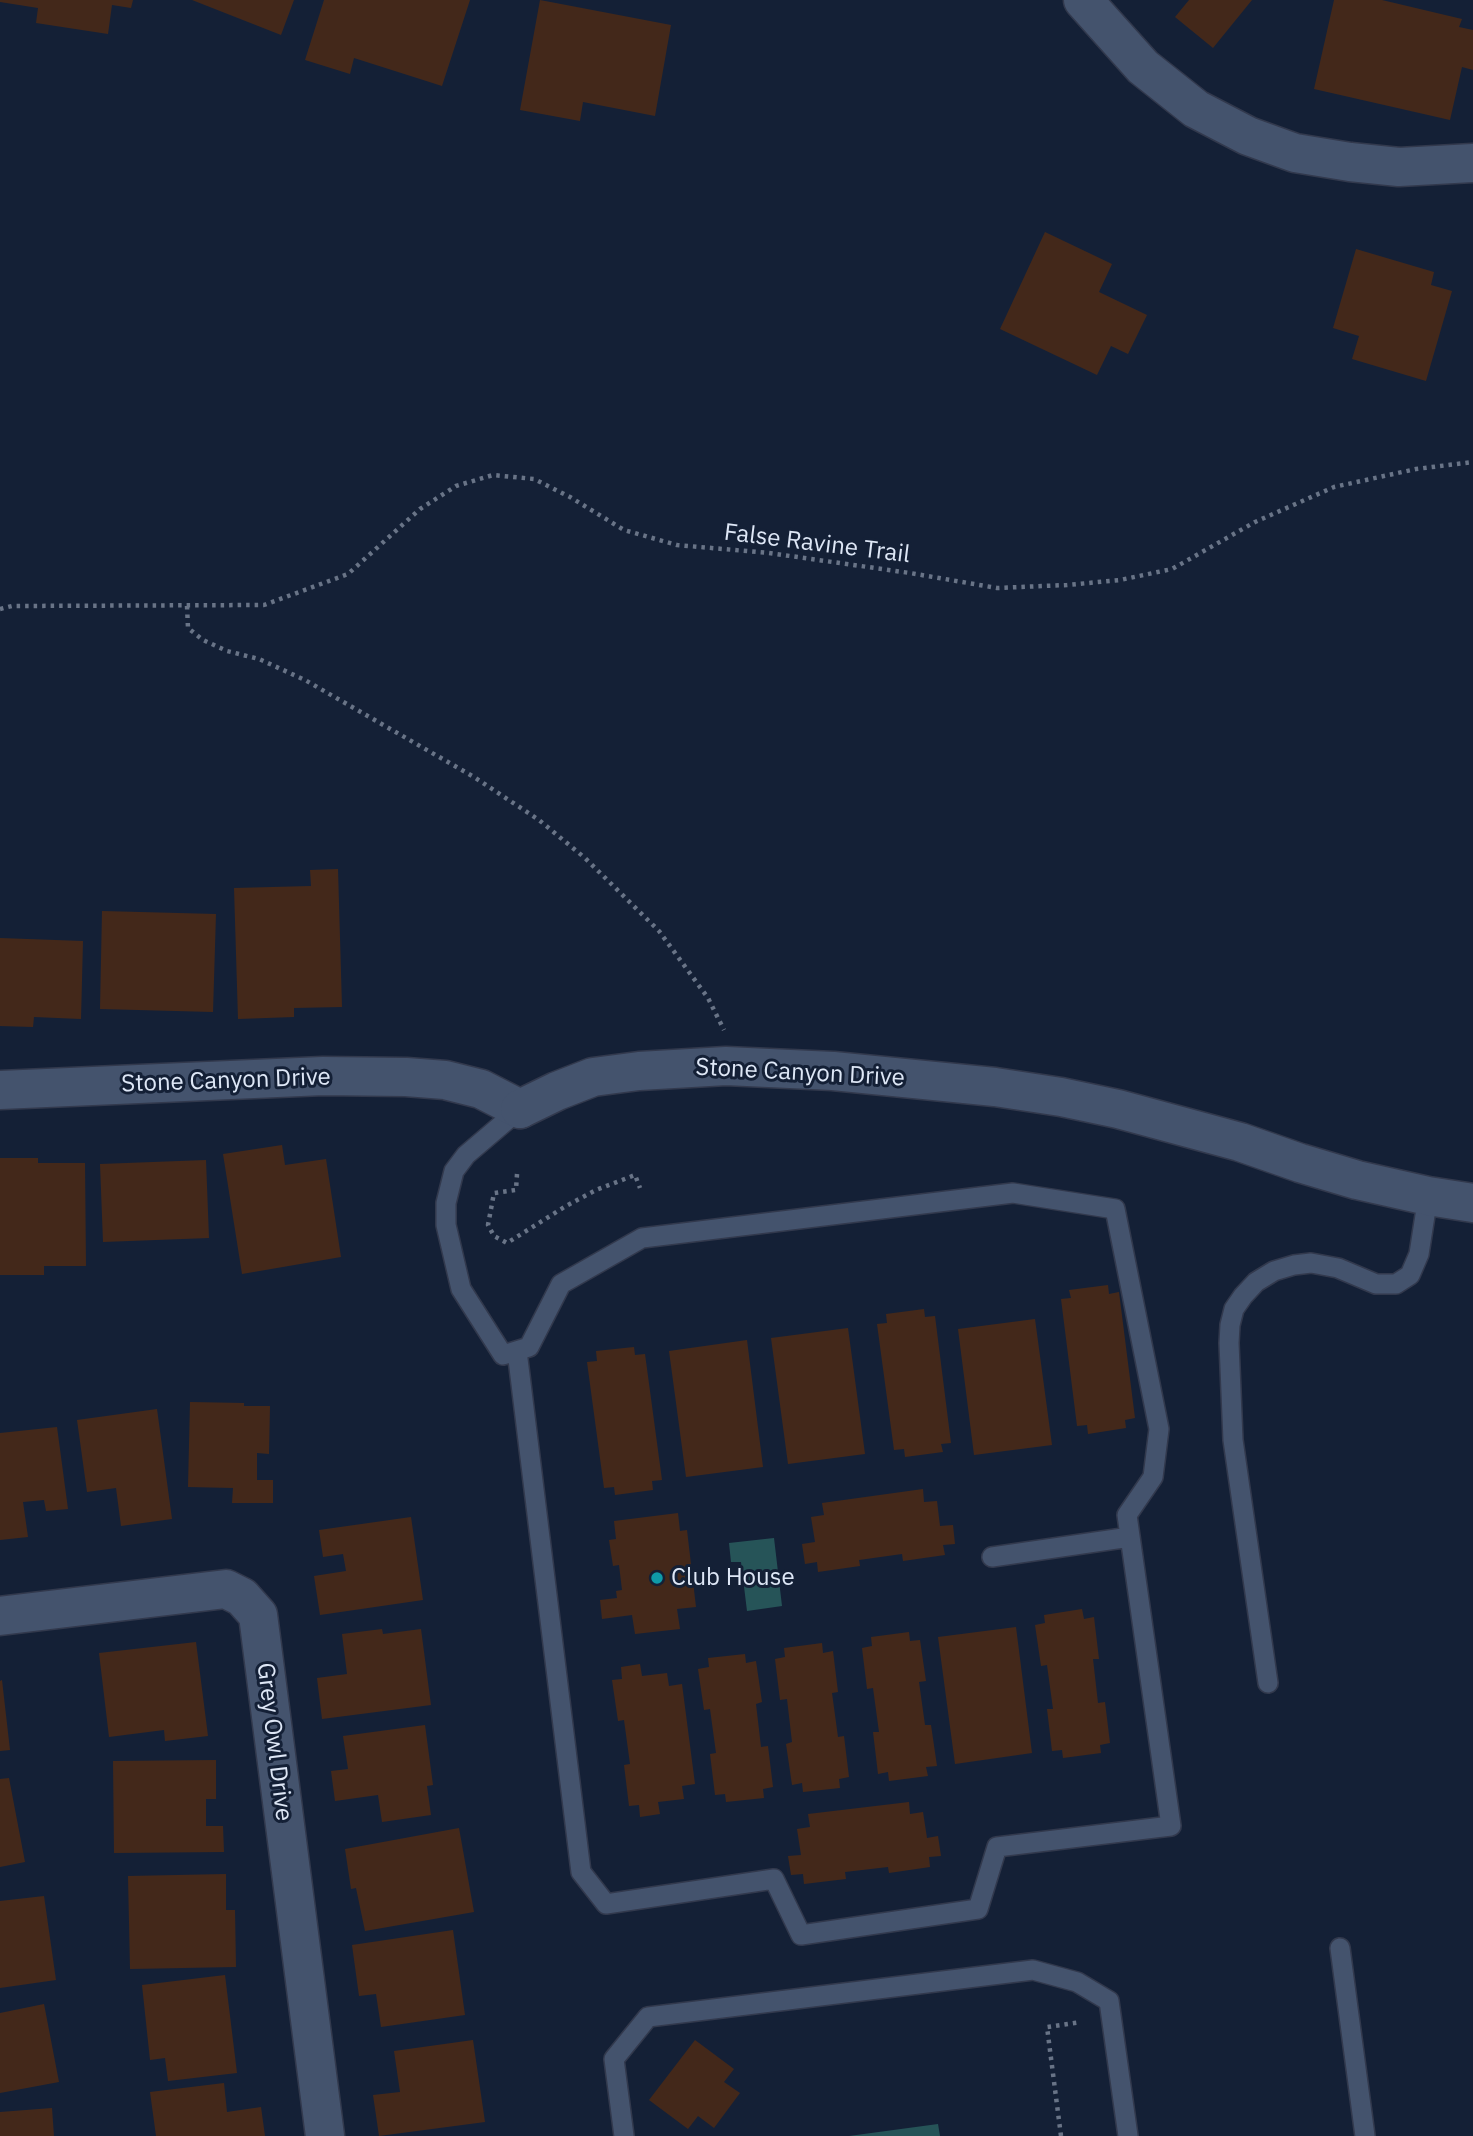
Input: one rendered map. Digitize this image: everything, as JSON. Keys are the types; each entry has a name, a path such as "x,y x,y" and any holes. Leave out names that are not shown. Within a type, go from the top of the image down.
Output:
{"street":[{"path":"1083,0 1143,67 1196,109 1248,136 1295,153 1350,162 1399,167 1473,163"},
{"name":"Stone Canyon Drive","path":"0,1090 323,1076 406,1077 445,1080 481,1090 520,1109 593,1077 639,1071 726,1066 833,1071 995,1087 1061,1097 1240,1142 1357,1180 1473,1203"},
{"name":"Grey Owl Drive","path":"0,1616 226,1589 242,1597 258,1615 325,2136"}],"lane":[{"path":"517,1351 581,1872 606,1905 774,1879 801,1935 978,1909 997,1847 1171,1826 1127,1515 1153,1477 1159,1429 1115,1209 1013,1193 642,1238 561,1284 529,1347 503,1355 461,1289 446,1225 446,1203 454,1171 466,1155 520,1109"},
{"path":"1268,1683 1234,1440 1229,1343 1234,1309 1256,1282 1274,1271 1294,1265 1311,1263 1338,1269 1376,1284 1396,1284 1410,1275 1419,1255 1428,1196"},
{"path":"992,1557 1130,1537"},
{"path":"1340,1948 1365,2136"},
{"path":"624,2136 614,2059 648,2017 1033,1970 1077,1982 1109,2001 1128,2136"}],"path":[{"name":"False Ravine Trail","path":"0,609 12,606 264,606 348,573 420,509 456,486 494,475 534,480 570,496 624,530 677,545 769,553 997,588 1120,580 1172,569 1255,522 1334,487 1416,469 1473,462"},
{"path":"187,606 188,628 203,640 228,651 259,659 305,680 474,777 539,820 585,858 659,931 708,998 724,1030 726,1066"},
{"path":"517,1174 516,1190 494,1193 488,1225 494,1236 507,1243 566,1206 596,1191 635,1175 639,1188"},
{"path":"1061,2136 1047,2027 1081,2022"}],"shaded area":[{"path":"774,1538 782,1606 747,1611 741,1562 731,1562 729,1543"},
{"path":"938,2124 940,2136 849,2136"}],"building":[{"path":"0,0 133,0 131,8 112,5 108,34 36,23 38,8"},
{"path":"192,0 294,0 281,35"},
{"path":"324,0 470,0 442,86 354,58 350,74 305,60"},
{"path":"540,0 671,25 655,116 583,102 580,121 520,110"},
{"path":"1189,0 1252,0 1213,48 1175,17"},
{"path":"1334,0 1382,0 1462,19 1459,27 1473,30 1473,70 1462,67 1450,120 1314,89"},
{"path":"1045,232 1112,264 1099,292 1147,315 1128,354 1111,346 1097,375 1000,329"},
{"path":"1356,249 1434,272 1431,285 1452,291 1426,381 1352,359 1359,336 1333,328"},
{"path":"338,869 342,1007 294,1008 294,1017 238,1019 234,888 311,886 310,870"},
{"path":"102,911 216,914 213,1012 100,1009"},
{"path":"0,938 83,941 81,1019 34,1017 33,1027 0,1026"},
{"path":"282,1145 285,1165 326,1159 341,1257 242,1274 223,1154"},
{"path":"0,1158 38,1158 38,1163 85,1163 86,1266 44,1266 44,1275 0,1275"},
{"path":"206,1160 209,1238 103,1242 100,1164"},
{"path":"1108,1285 1109,1294 1119,1292 1135,1418 1125,1420 1126,1428 1088,1434 1087,1425 1077,1426 1061,1299 1071,1298 1069,1290"},
{"path":"924,1309 925,1317 935,1316 951,1443 941,1444 943,1452 905,1457 904,1449 894,1450 877,1324 887,1323 886,1314"},
{"path":"1035,1319 1052,1445 974,1455 958,1329"},
{"path":"848,1328 865,1454 788,1464 771,1338"},
{"path":"747,1340 763,1467 686,1477 669,1351"},
{"path":"634,1347 635,1355 645,1354 662,1480 652,1481 653,1490 615,1495 614,1487 604,1488 587,1362 597,1361 596,1351"},
{"path":"190,1402 270,1406 269,1454 257,1453 257,1480 273,1480 273,1503 232,1503 233,1488 188,1487"},
{"path":"157,1409 172,1519 121,1526 116,1488 87,1492 77,1420"},
{"path":"57,1427 68,1509 46,1511 44,1500 23,1502 28,1537 0,1540 0,1433"},
{"path":"923,1489 924,1502 937,1501 940,1526 953,1525 955,1544 943,1545 945,1555 903,1561 902,1554 859,1560 860,1566 818,1572 817,1562 805,1564 802,1544 815,1542 811,1517 824,1515 822,1503"},
{"name":"Club House","path":"678,1513 680,1531 687,1530 696,1607 677,1609 680,1629 635,1634 632,1615 602,1619 600,1600 617,1598 616,1591 622,1590 619,1565 613,1566 609,1540 616,1539 614,1521"},
{"path":"411,1517 423,1600 320,1615 314,1576 346,1571 343,1554 323,1557 319,1530"},
{"path":"1082,1609 1084,1619 1094,1617 1099,1659 1093,1659 1098,1703 1105,1702 1110,1743 1100,1745 1101,1753 1063,1758 1062,1750 1052,1751 1047,1709 1053,1709 1047,1665 1041,1666 1035,1625 1045,1623 1044,1615"},
{"path":"1016,1627 1032,1753 955,1764 938,1637"},
{"path":"382,1629 383,1634 421,1629 431,1705 322,1719 317,1678 347,1674 342,1634"},
{"path":"909,1632 910,1641 920,1640 926,1681 919,1682 925,1725 931,1725 937,1766 926,1767 928,1776 889,1781 888,1772 878,1774 873,1732 879,1732 873,1688 867,1689 862,1648 872,1646 871,1637"},
{"path":"196,1642 208,1736 165,1741 164,1730 109,1737 99,1653"},
{"path":"822,1643 823,1653 833,1651 838,1692 832,1693 838,1737 844,1736 849,1777 839,1779 840,1788 803,1792 802,1783 792,1785 786,1744 792,1742 787,1699 780,1700 775,1659 785,1657 784,1648"},
{"path":"745,1654 746,1663 756,1661 762,1702 756,1704 761,1747 768,1746 773,1787 763,1789 764,1798 726,1802 725,1794 715,1795 710,1754 716,1753 710,1709 704,1710 698,1669 709,1667 708,1658"},
{"path":"640,1664 642,1676 667,1673 669,1686 682,1684 695,1784 682,1786 684,1799 658,1802 660,1814 640,1817 639,1805 629,1806 624,1765 630,1764 624,1720 618,1721 612,1680 622,1679 621,1667"},
{"path":"2,1680 10,1750 0,1751 0,1681"},
{"path":"425,1725 433,1785 427,1786 431,1815 382,1822 378,1795 335,1801 331,1771 348,1769 343,1736"},
{"path":"216,1760 216,1799 206,1799 206,1826 223,1826 224,1852 114,1853 113,1761"},
{"path":"9,1778 25,1862 0,1867 0,1779"},
{"path":"909,1802 910,1814 923,1812 927,1838 938,1836 941,1856 929,1857 930,1867 889,1873 888,1867 845,1872 846,1879 804,1884 803,1874 791,1875 788,1856 801,1855 797,1829 810,1827 808,1814"},
{"path":"459,1828 474,1912 365,1931 356,1888 351,1889 345,1849"},
{"path":"226,1874 226,1910 235,1910 236,1967 130,1969 128,1876"},
{"path":"44,1896 56,1980 0,1988 0,1901"},
{"path":"453,1930 465,2015 381,2027 376,1994 359,1996 352,1945"},
{"path":"225,1975 237,2073 168,2081 165,2058 150,2060 142,1985"},
{"path":"44,2004 59,2082 0,2093 0,2013"},
{"path":"473,2040 485,2122 379,2136 373,2095 400,2092 394,2051"},
{"path":"695,2040 734,2069 724,2082 740,2093 714,2128 698,2116 688,2129 649,2100"},
{"path":"224,2083 227,2112 261,2107 265,2136 156,2136 150,2092"},
{"path":"52,2108 54,2136 0,2136 0,2112"}],"place":[{"name":"Club House","path":"657,1578"}]}
